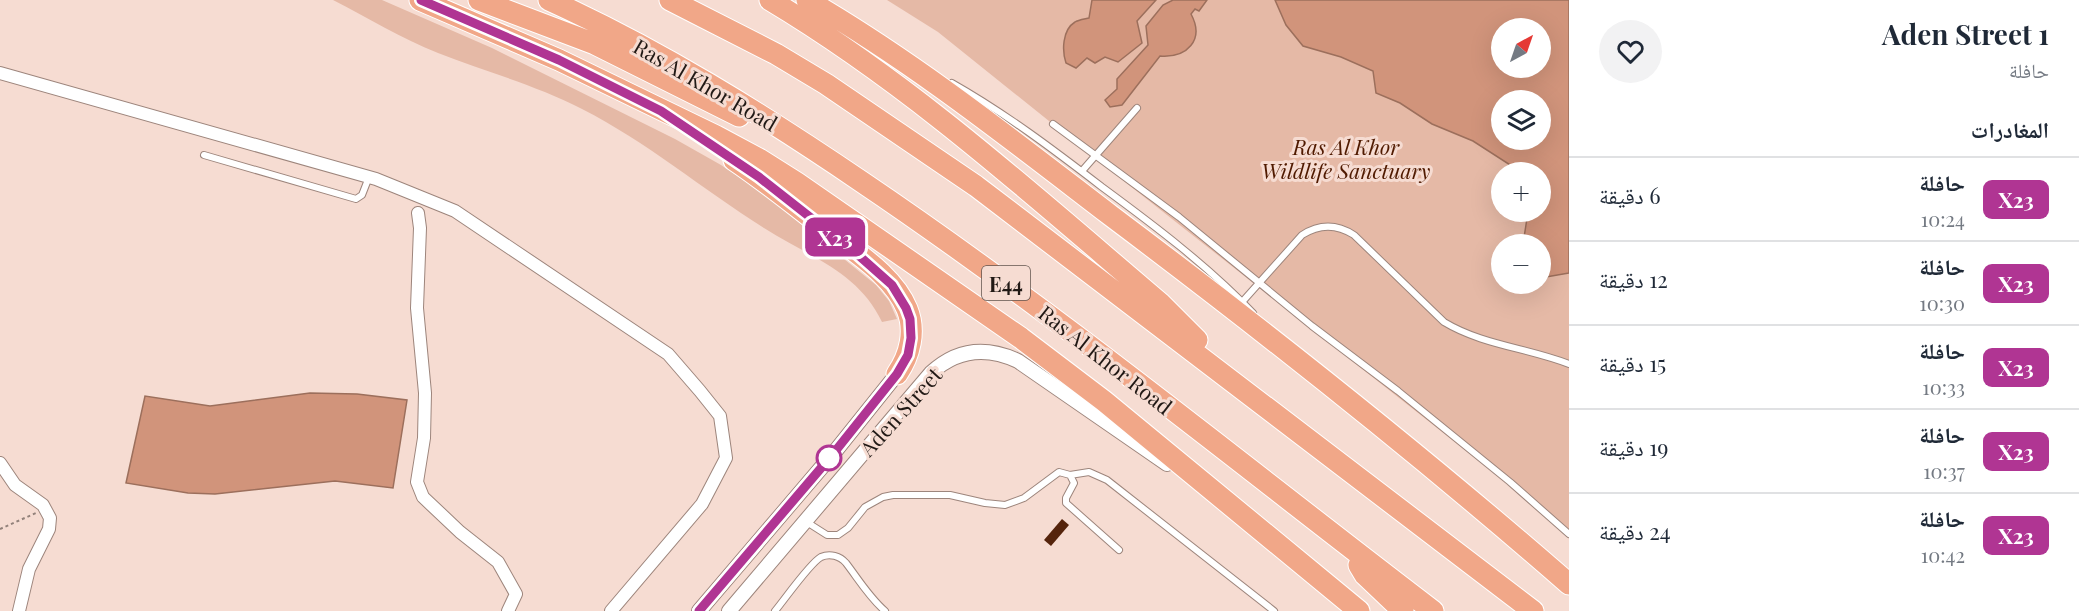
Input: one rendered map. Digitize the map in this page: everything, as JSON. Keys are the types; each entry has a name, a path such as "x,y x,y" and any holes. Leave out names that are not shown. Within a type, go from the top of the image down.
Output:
{"highway":[{"path":"420,0 559,60 759,159 1030,345 1104,401 1359,611"},
{"path":"479,0 595,44 743,118 796,137"},
{"name":"Ras Al Khor Road","path":"549,0 634,41 738,100 980,263 1433,611"},
{"name":"E44","path":"670,0 776,54 880,120 976,186 1533,611"},
{"path":"770,0 870,64 968,141 1172,314 1195,338 1216,368"},
{"path":"807,0 905,62 1056,173 1297,359 1449,482 1569,584"},
{"path":"661,111 759,177 857,254 892,285 906,308 911,328 908,355 897,374"},
{"path":"1346,544 1365,575 1403,611"}],"street":[{"path":"0,73 369,177 455,211 668,354 720,416 726,458 702,504 611,611"},
{"path":"418,213 420,228 417,308 426,393 424,438 417,482 423,497 460,532 498,562 516,594 508,611"},
{"name":"Aden Street","path":"729,611 931,373 951,358 971,351 992,352 1018,361 1167,465 1209,487"},
{"name":"Aden Street","path":"699,611 833,454 897,374"},
{"path":"0,463 15,485 46,509 50,518 49,529 29,569 19,611"}],"lane":[{"path":"905,62 949,82 983,102 1082,171 1200,263 1258,317"},
{"path":"1082,171 1137,108"},
{"path":"1053,124 1179,217 1259,283 1434,420 1569,534"},
{"path":"204,155 356,199 362,195 369,177"},
{"path":"1243,302 1302,235 1322,226 1342,228 1354,235 1444,322 1472,336 1569,364"},
{"path":"1266,325 1297,359"},
{"path":"805,520 827,535 838,535 848,528 865,507 893,495 950,495 1005,505 1024,498 1059,472 1070,474 1089,472 1107,480 1274,611"},
{"path":"1070,474 1074,479 1074,486 1065,498 1066,503 1119,550"},
{"path":"775,611 817,560 832,555 846,562 860,584 885,611"}],"path":[{"path":"0,529 46,509"}],"green space":[{"path":"333,0 382,0 492,48 675,139 721,165 764,194 876,285 889,301 897,319 882,322 860,290 846,277 764,228 606,122 547,93 424,47"},
{"name":"Ras Al Khor Wildlife Sanctuary","path":"887,0 1569,0 1569,532 938,32"}],"shaded area":[{"path":"1092,0 1156,0 1137,21 1142,43 1118,62 1105,57 1095,63 1087,58 1076,68 1066,63 1065,35 1075,22 1089,18"},
{"path":"1173,0 1207,0 1199,11 1195,9 1191,14 1196,32 1191,46 1178,54 1160,56 1122,105 1110,107 1105,100 1117,89 1117,79 1148,45 1146,26 1163,5"},
{"path":"1275,0 1569,0 1569,273 1551,276 1551,234 1525,234 1526,222 1551,222 1551,162 1506,162 1473,141 1432,124 1400,103 1376,93 1373,71 1341,57 1303,46 1286,25"},
{"path":"310,393 357,394 407,400 393,488 335,481 215,494 188,493 126,483 145,396 210,406"}],"building":[{"path":"1062,519 1069,525 1051,546 1044,540"}],"bus line":[{"name":"X23","path":"421,0 559,60 661,111 759,177 857,254 892,285 906,308 910,319 911,338 908,355 897,374 833,454 699,611"}]}
